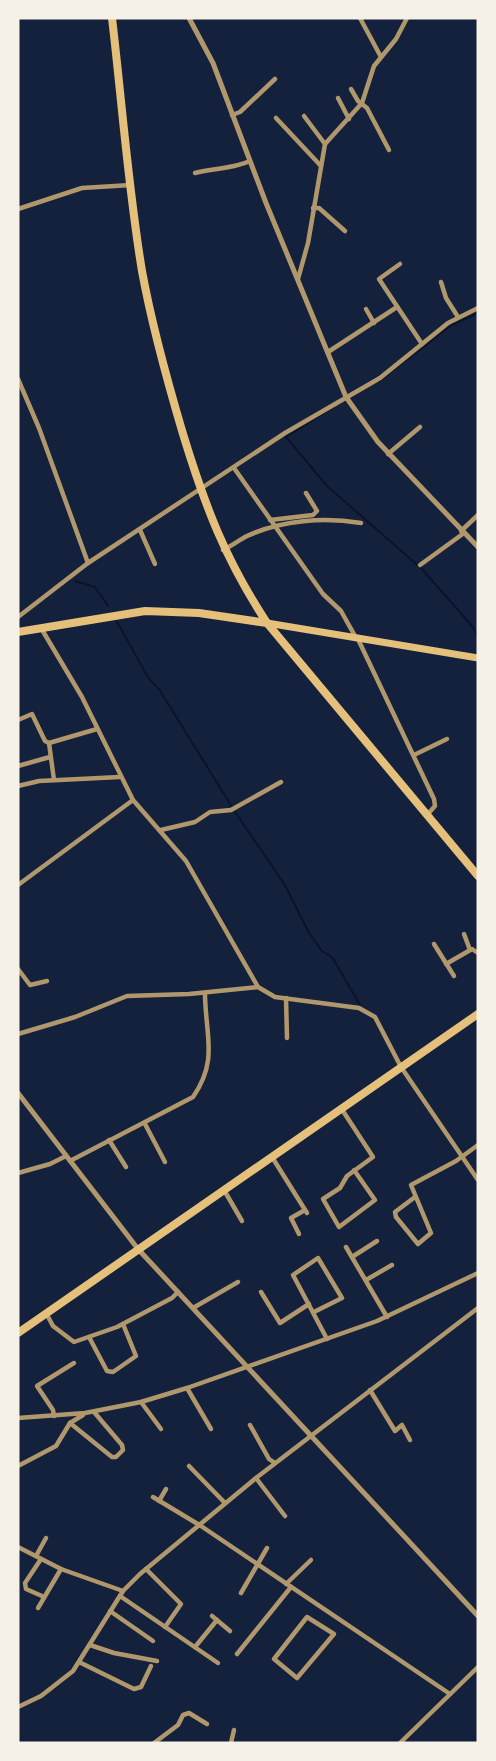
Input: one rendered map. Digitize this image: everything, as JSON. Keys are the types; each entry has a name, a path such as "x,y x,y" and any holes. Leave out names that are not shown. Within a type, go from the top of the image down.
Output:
{"highway":[{"path":"112,18 143,272 156,334 200,491 224,550 267,623 478,876"},
{"path":"18,632 145,610 199,612 267,623"},
{"path":"18,1333 478,1014"}],"main road":[{"path":"267,623 476,657"}],"street":[{"path":"189,18 204,42 346,397 388,454 478,547"},
{"path":"360,18 381,57"},
{"path":"298,279 325,144 362,103 374,66 396,39 407,18"},
{"path":"232,115 240,112 275,79"},
{"path":"351,89 362,103 389,150"},
{"path":"338,98 349,119"},
{"path":"304,116 325,144"},
{"path":"276,118 321,166"},
{"path":"195,173 213,168 241,165 250,161"},
{"path":"18,209 82,188 131,185"},
{"path":"313,208 319,208 345,231"},
{"path":"400,264 379,279 422,344"},
{"path":"441,282 446,298 458,318"},
{"path":"328,352 397,307"},
{"path":"18,617 88,563 285,433 380,378 458,318 478,308"},
{"path":"366,309 374,323"},
{"path":"18,379 39,428 88,563"},
{"path":"388,454 420,427"},
{"path":"234,468 323,594 341,611 356,637 434,799 433,810 428,815"},
{"path":"270,520 314,515 317,511 306,493"},
{"path":"420,565 462,532 478,515"},
{"path":"224,550 247,536 275,527 316,520 361,523"},
{"path":"140,530 155,564"},
{"path":"41,628 133,800 186,861 258,987 275,996 345,1005 370,1013 401,1067 478,1180"},
{"path":"476,657 478,664"},
{"path":"18,720 32,714 45,741 49,743"},
{"path":"49,743 97,729"},
{"path":"414,755 447,739"},
{"path":"49,743 54,780"},
{"path":"18,766 50,757"},
{"path":"18,786 54,780 120,777"},
{"path":"160,830 195,822 210,812 231,810 280,782"},
{"path":"18,885 133,800"},
{"path":"464,934 470,950"},
{"path":"434,944 454,976"},
{"path":"446,964 470,950 475,949 478,953"},
{"path":"18,969 30,986 46,981"},
{"path":"18,1034 75,1017 127,996 205,993 258,987"},
{"path":"18,1173 68,1158 145,1124 193,1097 204,1081 210,1041 205,993"},
{"path":"286,998 287,1038"},
{"path":"18,1093 138,1249 478,1616"},
{"path":"341,1108 373,1157 354,1170 347,1176 340,1188 323,1199 339,1227 375,1200 354,1170"},
{"path":"145,1124 165,1162"},
{"path":"109,1140 126,1167"},
{"path":"415,1197 395,1212 396,1217 418,1244 432,1235 411,1185 478,1145"},
{"path":"272,1157 306,1211 291,1218 299,1234"},
{"path":"224,1190 242,1221"},
{"path":"352,1257 377,1241"},
{"path":"346,1246 387,1317"},
{"path":"314,1312 342,1298 318,1258 293,1275 327,1339"},
{"path":"366,1280 392,1265"},
{"path":"18,1418 94,1412 141,1402 187,1388 387,1317 478,1273"},
{"path":"193,1308 238,1282"},
{"path":"46,1313 53,1326 68,1340 74,1342 123,1324 172,1298 178,1292"},
{"path":"261,1292 280,1323 309,1304"},
{"path":"18,1707 52,1688 80,1662 121,1593 146,1569 275,1463 478,1308"},
{"path":"89,1337 106,1371 113,1372 136,1356 123,1324"},
{"path":"54,1416 53,1410 37,1386 74,1363"},
{"path":"187,1388 211,1429"},
{"path":"370,1390 395,1431 402,1425 410,1440"},
{"path":"141,1402 161,1429"},
{"path":"70,1423 112,1457 116,1457 123,1450 122,1444 94,1412"},
{"path":"18,1466 56,1446 70,1423 85,1413"},
{"path":"250,1425 269,1459 275,1463"},
{"path":"189,1466 225,1503"},
{"path":"256,1478 285,1516"},
{"path":"159,1501 166,1489"},
{"path":"153,1497 201,1526 450,1694"},
{"path":"42,1596 26,1588 25,1583 39,1558 46,1538"},
{"path":"18,1547 61,1569 121,1593 165,1627 218,1663"},
{"path":"241,1593 267,1548"},
{"path":"237,1654 288,1586 311,1560"},
{"path":"38,1608 42,1596 61,1569"},
{"path":"146,1569 181,1604 165,1627"},
{"path":"110,1611 153,1641"},
{"path":"212,1616 230,1631"},
{"path":"326,1628 334,1616"},
{"path":"307,1617 326,1628 334,1635 297,1678 274,1659 307,1617"},
{"path":"195,1647 217,1620"},
{"path":"90,1645 114,1653 157,1661"},
{"path":"80,1662 134,1689 141,1687 151,1666"},
{"path":"400,1743 478,1667"},
{"path":"154,1743 178,1725 183,1715 189,1713 207,1724"},
{"path":"231,1743 234,1730"}],"waterway":[{"path":"379,381 452,325 478,313"},
{"path":"334,407 286,437 327,486 422,569 472,626 478,637"},
{"path":"75,581 95,587 108,606"},
{"path":"117,622 149,679 159,689 232,807"},
{"path":"235,812 285,885 309,933 322,951 332,957 360,1005"}]}
